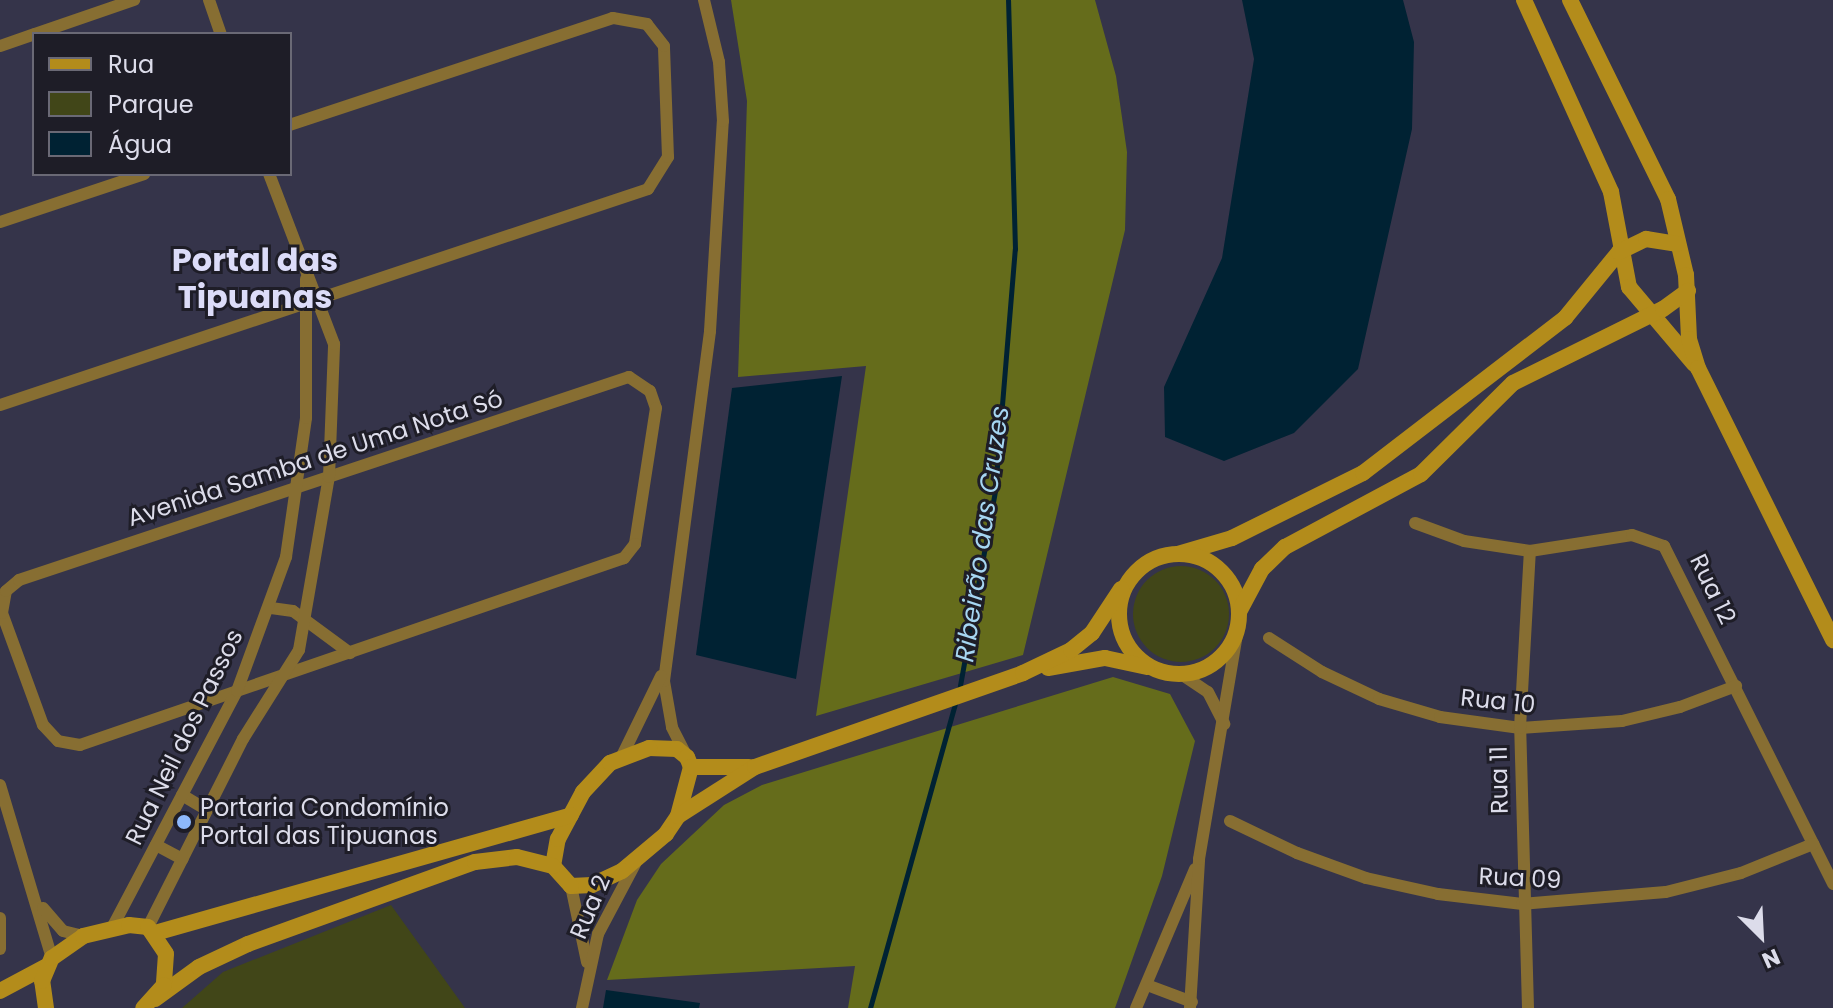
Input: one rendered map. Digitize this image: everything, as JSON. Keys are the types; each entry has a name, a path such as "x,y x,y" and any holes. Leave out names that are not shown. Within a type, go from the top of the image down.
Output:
{"street":[{"path":"40,32 134,0"},
{"path":"209,0 220,32"},
{"path":"678,816 689,762 665,702 710,331 723,121 719,62 704,0"},
{"path":"1524,0 1611,192 1619,252 1629,287 1698,368"},
{"path":"1570,0 1668,199 1688,291 1689,339 1698,368 1833,640"},
{"path":"0,405 641,192 663,171 669,149 664,46 647,24 613,18 292,124"},
{"path":"0,46 32,35"},
{"path":"0,222 138,176"},
{"name":"Rua Neil dos Passos","path":"152,930 207,810 276,680 299,650 329,477 334,344 319,299 306,278 270,176"},
{"path":"149,1003 199,967 248,944 475,862 517,857 553,866 571,886 592,885 636,861 678,816 755,767 1023,673 1071,650 1092,633 1121,589 1151,561 1232,538 1363,473 1565,318 1619,252 1646,239 1677,244"},
{"name":"Rua Neil dos Passos","path":"113,926 237,691 271,608 300,487 306,418 302,305 306,278"},
{"path":"1181,674 1211,665 1232,642 1238,620 1262,569 1285,547 1421,474 1513,383 1651,315 1688,291"},
{"name":"Avenida Samba de Uma Nota Só","path":"237,691 80,745 58,741 43,725 2,613 6,591 19,580 629,377 640,380 656,408 631,552 350,653"},
{"name":"Rua 12","path":"1415,523 1464,541 1530,551 1632,535 1659,542 1673,558 1833,884"},
{"name":"Rua 11","path":"1528,1008 1522,904 1520,728 1530,551"},
{"path":"1178,554 1197,557 1227,578 1238,620 1225,726 1199,859 1189,1002"},
{"path":"1121,589 1121,630 1129,647 1158,670"},
{"path":"271,608 282,606 303,617 350,653"},
{"name":"Rua 10","path":"1269,638 1322,672 1379,699 1440,717 1520,728 1622,721 1680,707 1736,686"},
{"path":"237,691 350,653"},
{"path":"622,756 669,654"},
{"path":"1023,673 1105,658 1181,674 1208,692 1225,726"},
{"path":"553,866 558,839 571,815 600,772 622,756 663,747 689,762 755,767"},
{"path":"0,785 35,890 48,962 46,1008"},
{"path":"182,795 207,810"},
{"path":"0,991 83,936 113,926 152,930 571,815"},
{"name":"Rua 09","path":"1230,821 1297,853 1366,878 1438,894 1522,904 1666,892 1741,873 1813,844"},
{"path":"156,845 182,859"},
{"path":"1136,1008 1199,859"},
{"name":"Rua 2","path":"582,1008 588,973 604,921 636,861"},
{"name":"Rua 2","path":"571,886 587,945 588,973"},
{"path":"35,890 53,923 83,936"},
{"path":"0,918 0,949"},
{"path":"149,1003 168,969 152,930"},
{"path":"1147,985 1199,1008"}],"green space":[{"path":"731,0 1095,0 1116,76 1127,152 1125,230 1023,655 816,716 866,366 738,377 747,101"},
{"path":"1181,566 1199,570 1215,580 1225,596 1229,614 1225,632 1215,648 1199,658 1181,662 1163,658 1147,648 1137,632 1133,614 1137,596 1147,580 1163,570"},
{"path":"1113,677 1170,694 1195,741 1162,876 1115,1008 848,1008 855,966 607,980 637,900 661,864 724,805 762,785"},
{"path":"391,905 465,1008 182,1008 223,972"}],"water":[{"path":"1242,0 1403,0 1414,42 1412,129 1358,369 1294,433 1224,461 1165,437 1164,387 1222,258 1254,59"},
{"path":"842,376 796,679 696,655 732,388"},
{"path":"606,990 700,1003 699,1008 603,1008"}],"waterway":[{"name":"Ribeirão das Cruzes","path":"959,691 995,490 1015,249 1008,0"},
{"name":"Ribeirão das Cruzes","path":"870,1008 956,701"}],"place":[{"name":"Portaria Condomínio Portal das Tipuanas","path":"184,822"}],"district":[{"name":"Portal das Tipuanas","path":"255,280"}]}
